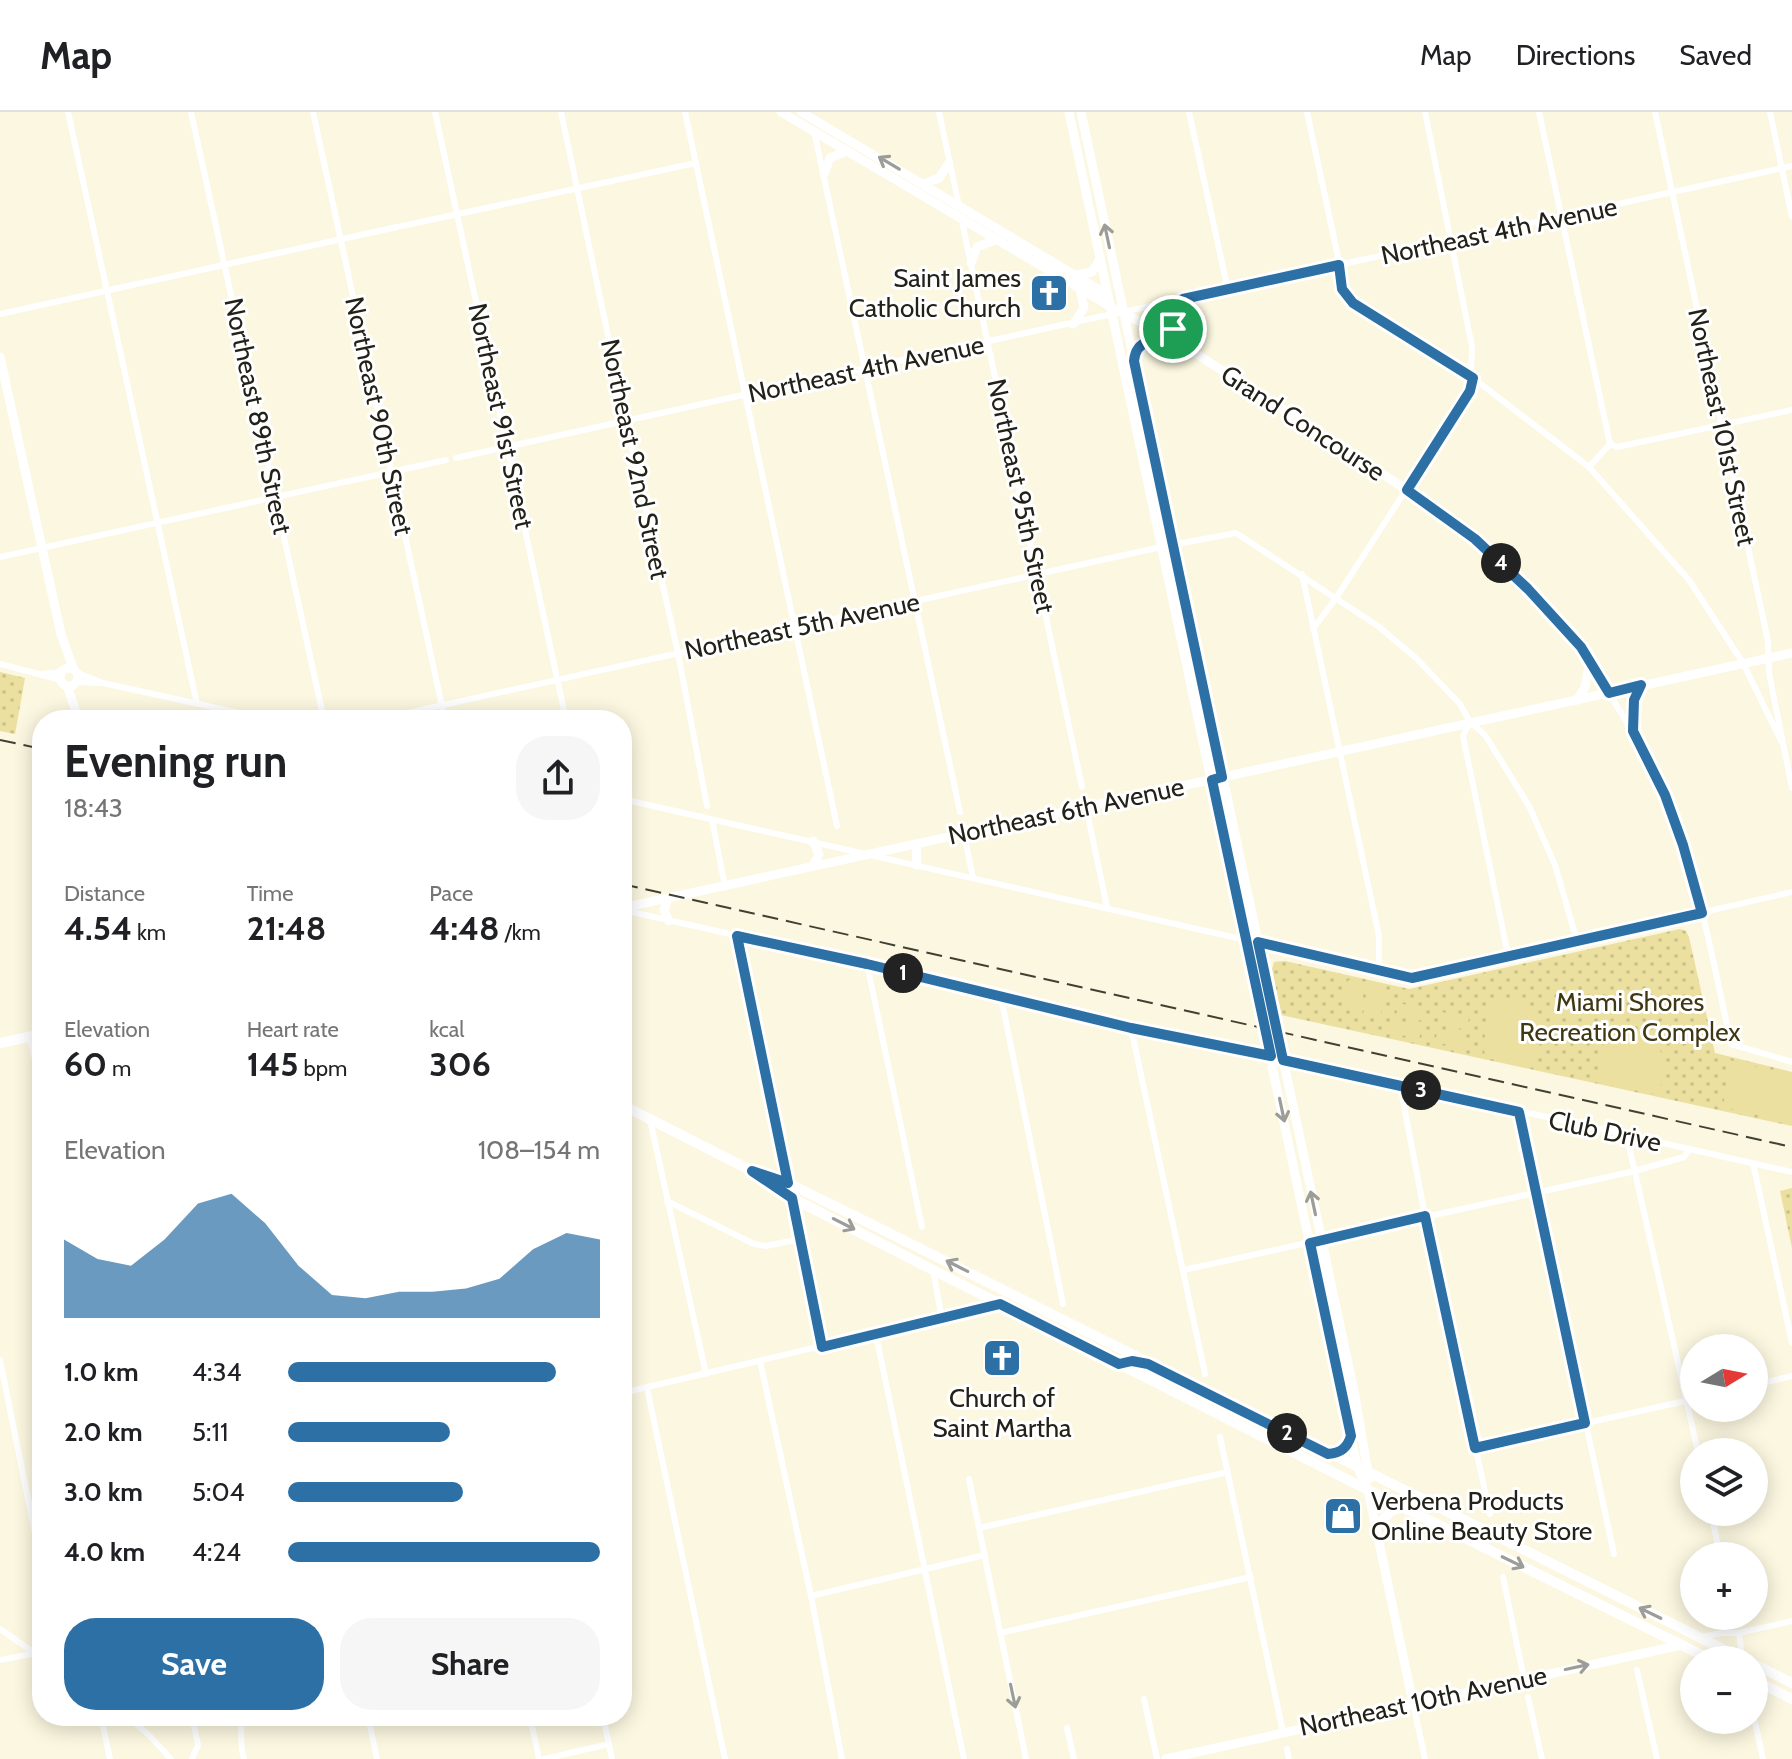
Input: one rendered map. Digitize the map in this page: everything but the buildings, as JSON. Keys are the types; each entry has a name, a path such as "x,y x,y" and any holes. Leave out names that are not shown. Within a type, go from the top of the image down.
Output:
{"main road":[{"path":"0,1043 30,1037"},
{"path":"632,1110 752,1171 792,1198 933,1270 1681,1645"},
{"path":"752,1171 788,1183 1717,1646"},
{"path":"1000,1304 1026,1301"},
{"path":"1119,1364 1132,1361 1148,1364"},
{"path":"1328,1454 1347,1446 1351,1436"},
{"path":"1376,1527 1390,1512 1402,1507"},
{"path":"1768,1671 1792,1683"},
{"path":"1768,1687 1792,1699"}],"street":[{"path":"68,112 197,704"},
{"name":"Northeast 89th Street","path":"191,112 322,710"},
{"name":"Northeast 90th Street","path":"313,112 443,710"},
{"name":"Northeast 91st Street","path":"435,112 564,710"},
{"name":"Northeast 92nd Street","path":"561,112 678,653 707,806"},
{"path":"685,112 837,826"},
{"name":"Grand Concourse","path":"781,112 1080,289 1111,311 1124,312"},
{"name":"Grand Concourse","path":"801,112 811,115 1108,295 1124,312 1175,340 1407,490 1475,539 1528,589 1590,661 1633,731 1665,795 1702,913 1731,1044 1792,1062"},
{"name":"Northeast 95th Street","path":"939,112 1082,787"},
{"path":"1069,112 1161,547 1258,942 1369,1471 1368,1490"},
{"path":"1081,112 1173,544 1245,940 1357,1466 1368,1490 1425,1759"},
{"path":"1189,112 1228,290"},
{"name":"Northeast 101st Street","path":"1307,112 1342,289 1353,303 1473,378 1589,467 1689,580 1743,663 1782,743"},
{"path":"1313,629 1407,490 1470,391 1473,378 1472,347 1425,112"},
{"path":"1539,112 1610,444"},
{"name":"Northeast 101st Street","path":"1655,112 1768,641 1769,673 1792,788"},
{"path":"1770,112 1792,217"},
{"path":"811,115 960,812"},
{"path":"824,174 830,158 847,151"},
{"path":"0,314 696,163"},
{"path":"924,184 939,178 949,163"},
{"name":"Northeast 4th Avenue","path":"1124,312 1792,166"},
{"path":"971,263 977,247 995,240"},
{"path":"1075,275 1092,272 1100,259"},
{"path":"1073,324 1084,308 1080,289"},
{"path":"1134,361 1135,352 1142,343 1159,339 1175,340 1175,311 1183,299"},
{"name":"Northeast 4th Avenue","path":"456,458 1073,324 1111,311"},
{"path":"0,357 77,710"},
{"path":"1610,444 1617,447 1792,410"},
{"path":"1589,467 1610,444"},
{"path":"0,557 446,460"},
{"name":"Northeast 5th Avenue","path":"420,710 1229,532 1241,535 1302,574"},
{"path":"1302,574 1378,626 1417,659 1460,704 1470,722 1485,735 1529,806 1555,865 1577,941"},
{"path":"1302,574 1379,936 1379,970"},
{"name":"Northeast 6th Avenue","path":"632,907 1792,653"},
{"path":"1577,700 1585,687 1590,661"},
{"path":"0,664 225,710"},
{"path":"1633,731 1634,700 1641,685"},
{"path":"1470,722 1463,736 1508,955"},
{"path":"632,801 1412,978 1792,892"},
{"path":"1086,807 1107,907"},
{"path":"712,820 725,886"},
{"path":"964,834 973,878"},
{"path":"812,867 819,856 813,841"},
{"path":"916,844 917,865"},
{"path":"668,898 664,910 669,921"},
{"name":"Club Drive","path":"632,912 1131,1028 1271,1056 1792,1172"},
{"path":"737,936 788,1183"},
{"path":"867,964 922,1227"},
{"path":"1001,997 1063,1304"},
{"path":"1131,1028 1205,1374"},
{"path":"30,1037 32,1046"},
{"path":"1400,1085 1425,1216 1490,1514"},
{"path":"1519,1112 1614,1554"},
{"path":"650,1119 706,1374"},
{"path":"1627,1137 1680,1358"},
{"path":"1184,1270 1635,1171 1684,1157 1690,1149"},
{"path":"1753,1163 1792,1343"},
{"path":"792,1198 822,1347"},
{"path":"667,1201 754,1244 766,1246 800,1239"},
{"path":"933,1270 942,1319"},
{"path":"632,1391 1000,1304"},
{"path":"876,1335 964,1759"},
{"path":"0,1360 32,1518"},
{"path":"760,1361 811,1596 842,1759"},
{"path":"1768,1382 1792,1376"},
{"path":"647,1388 725,1759"},
{"path":"1475,1448 1680,1402"},
{"path":"1220,1437 1283,1732"},
{"path":"979,1528 1228,1472"},
{"path":"969,1479 1026,1759"},
{"path":"811,1596 985,1555"},
{"path":"1000,1633 1251,1577"},
{"path":"1503,1577 1524,1679"},
{"path":"1700,1638 1792,1621"},
{"path":"0,1629 32,1649"},
{"path":"1739,1633 1742,1646"},
{"name":"Northeast 10th Avenue","path":"1166,1759 1681,1645"},
{"path":"0,1660 32,1655"},
{"path":"1637,1670 1657,1759"},
{"path":"1528,1697 1542,1759"},
{"path":"1144,1699 1157,1759"},
{"path":"103,1726 110,1759"},
{"path":"138,1726 171,1759"},
{"path":"192,1759 198,1745 194,1726"},
{"path":"242,1726 240,1746 244,1759"},
{"path":"370,1726 377,1759"},
{"path":"533,1726 541,1759 609,1744"},
{"path":"605,1726 612,1759"},
{"path":"1067,1728 1074,1759"},
{"path":"1758,1734 1763,1759"},
{"path":"1287,1749 1289,1759"}],"green space":[{"path":"0,672 25,678 15,734 0,731"},
{"name":"Miami Shores Recreation Complex","path":"1680,929 1686,931 1689,937 1715,1053 1792,1072 1792,1126 1281,1015 1272,969 1274,962 1285,961 1409,989"},
{"path":"1348,980 1366,984 1359,1013 1342,1009"},
{"path":"1370,985 1387,989 1380,1018 1363,1014"},
{"path":"1492,998 1514,1000 1533,1013 1540,1039 1534,1068 1486,1058 1483,1046"},
{"path":"1399,1003 1426,1009 1423,1021 1396,1015"},
{"path":"1442,1012 1469,1018 1466,1030 1439,1024"},
{"path":"1395,1021 1422,1027 1419,1039 1392,1033"},
{"path":"1621,1021 1638,1029 1660,1049 1666,1067 1665,1077 1656,1094 1598,1083 1596,1080 1608,1022"},
{"path":"1438,1029 1465,1036 1462,1048 1435,1042"},
{"path":"1730,1060 1792,1076 1792,1123 1723,1107"},
{"path":"1792,1188 1792,1248 1780,1191"}],"railway":[{"path":"0,740 32,747"},
{"path":"632,886 1792,1147"}],"place":[{"name":"Saint James Catholic Church","path":"1049,293"},
{"name":"Church of Saint Martha","path":"1002,1358"},
{"name":"Verbena Products Online Beauty Store","path":"1343,1516"}],"route":[{"path":"1339,265 1342,289 1353,303 1473,378 1470,391 1407,490 1475,539 1528,589 1581,647 1609,693 1641,685 1634,700 1633,731 1665,795 1702,913 1412,978 1258,942 1283,1060 1519,1112 1585,1423 1475,1448 1425,1216 1310,1243 1351,1436 1347,1446 1328,1454 1148,1364 1132,1361 1119,1364 1000,1304 822,1347 792,1198 752,1171 788,1183 737,936 1131,1028 1271,1056 1212,780 1222,777 1134,361 1135,352 1142,343 1159,339 1175,340 1173,329 1175,311 1183,299 1339,265"}]}
